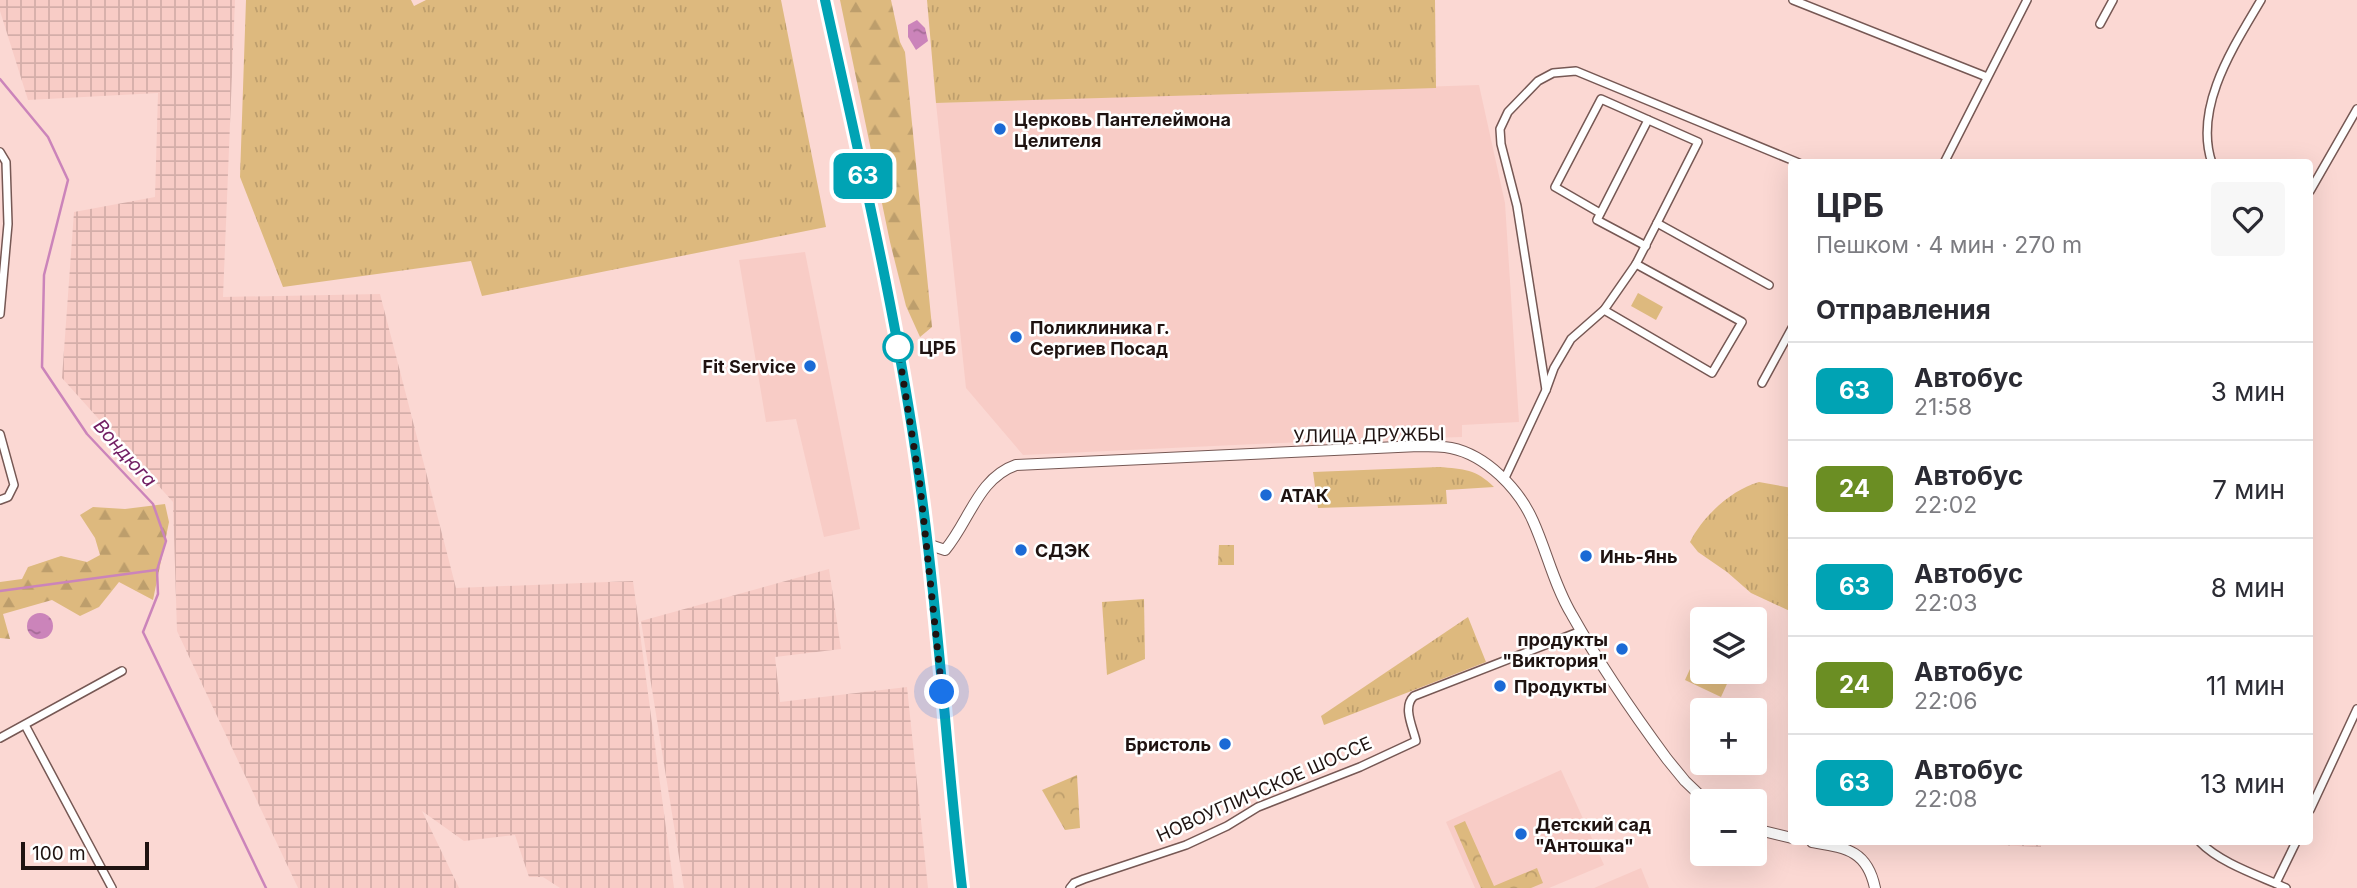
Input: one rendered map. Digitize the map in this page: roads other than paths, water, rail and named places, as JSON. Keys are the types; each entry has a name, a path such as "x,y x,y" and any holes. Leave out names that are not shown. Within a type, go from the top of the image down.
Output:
{"main road":[{"path":"825,0 887,286 910,415 930,568 962,888"}],"street":[{"path":"1793,0 1987,77"},
{"path":"1946,159 2027,0"},
{"path":"2100,24 2113,0"},
{"path":"2211,159 2207,149 2208,117 2222,68 2261,0"},
{"path":"1546,390 1517,206 1501,144 1500,129 1508,112 1538,81 1553,72 1576,71 1789,159"},
{"path":"1504,480 1554,368 1571,339 1604,310 1636,264 1698,142 1601,99 1555,187 1600,213"},
{"path":"2313,186 2357,109"},
{"path":"1646,246 1597,220 1648,120"},
{"path":"0,152 6,162 8,224 0,314"},
{"path":"1657,223 1769,285"},
{"path":"1604,310 1712,373 1742,322 1636,264"},
{"path":"1762,383 1788,335"},
{"path":"0,434 13,480 12,492 0,500"},
{"name":"УЛИЦА ДРУЖБЫ","path":"930,568 945,550 991,479 1002,470 1016,465 1440,447 1469,454 1504,480 1529,512 1562,597 1581,631 1667,759 1694,789"},
{"path":"927,544 945,550"},
{"name":"НОВОУГЛИЧСКОЕ ШОССЕ","path":"1070,888 1084,879 1186,845 1227,826 1258,807 1360,767 1416,741 1408,711 1410,700 1414,696 1581,631"},
{"path":"0,738 122,671"},
{"path":"2313,804 2357,709"},
{"path":"24,725 112,888"},
{"path":"1767,832 1788,837"},
{"path":"1827,845 1846,849 1860,856 1872,876 1875,888"},
{"path":"2204,845 2224,859 2286,888"},
{"path":"2276,883 2294,845"}],"water":[{"path":"917,20 925,28 928,41 916,50 908,37 908,25"},
{"path":"40,613 49,617 53,626 49,635 40,639 31,635 27,626 31,617"}],"waterway":[{"name":"Вондюга","path":"0,79 48,137 68,180 44,275 42,367 87,434 153,504 166,541 157,570 158,594 143,632 266,888"},
{"path":"0,591 156,570"}],"place":[{"name":"Церковь Пантелеймона Целителя","path":"1000,129"},
{"name":"Поликлиника г. Сергиев Посад","path":"1016,337"},
{"name":"ЦРБ","path":"898,347"},
{"name":"Fit Service","path":"810,366"},
{"name":"АТАК","path":"1266,495"},
{"name":"СДЭК","path":"1021,550"},
{"name":"Инь-Янь","path":"1586,556"},
{"name":"продукты \"Виктория\"","path":"1622,649"},
{"name":"Продукты","path":"1500,686"},
{"name":"Бристоль","path":"1225,744"},
{"name":"Детский сад \"Антошка\"","path":"1521,834"}]}
